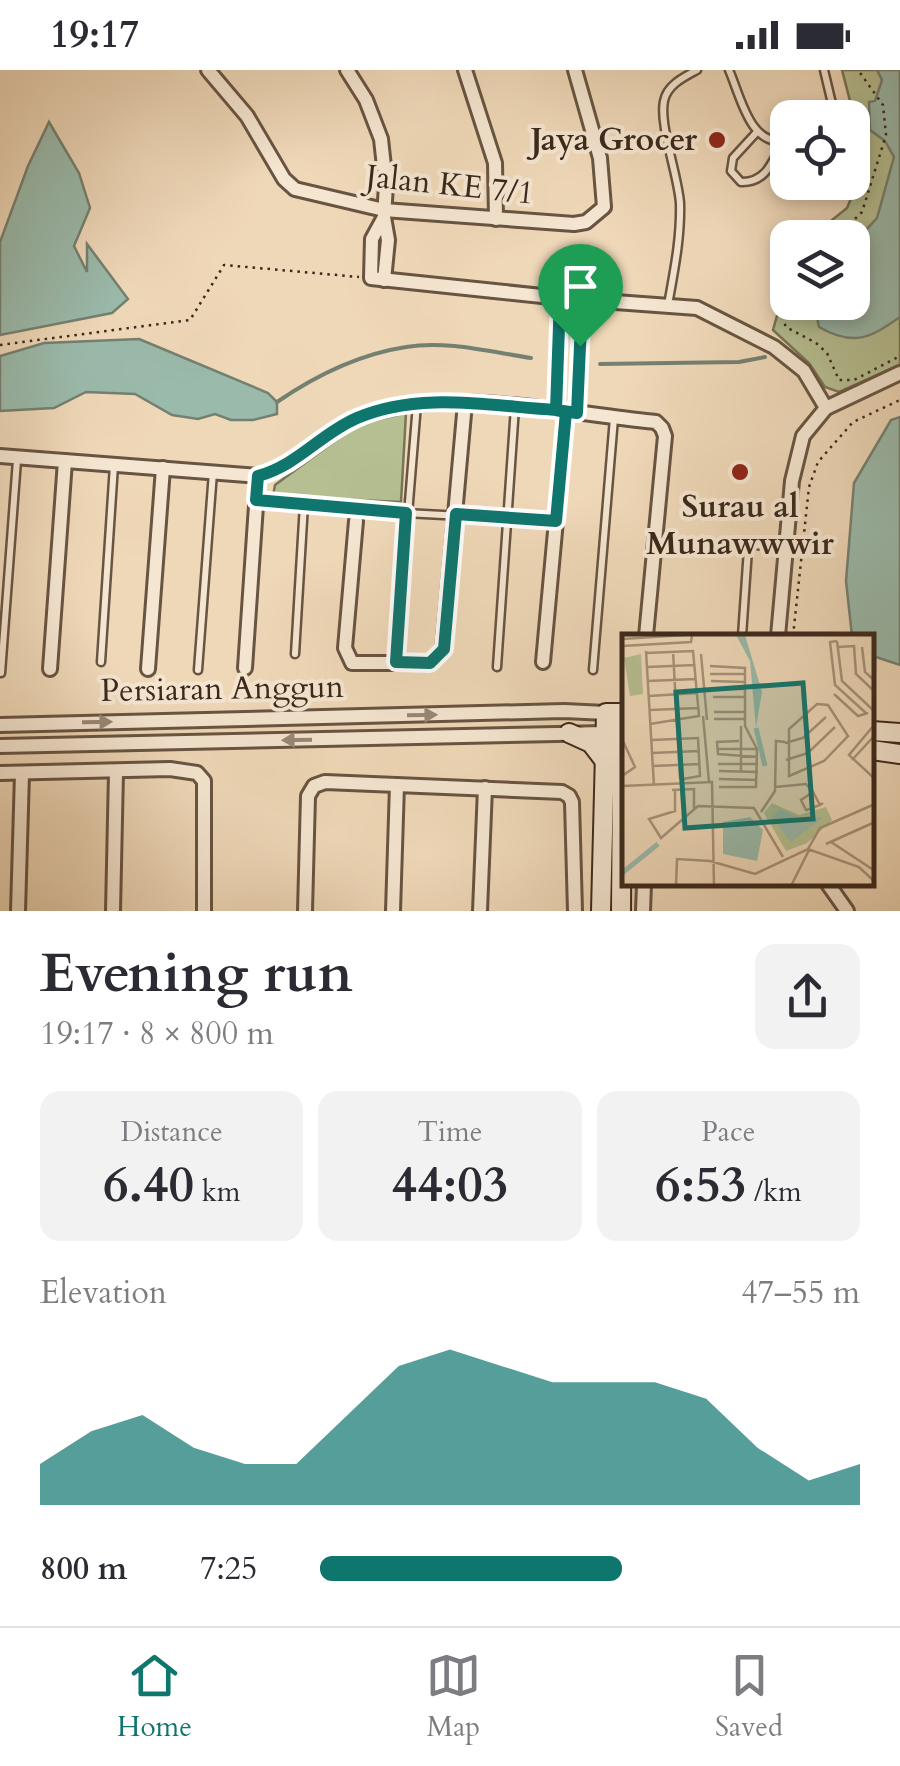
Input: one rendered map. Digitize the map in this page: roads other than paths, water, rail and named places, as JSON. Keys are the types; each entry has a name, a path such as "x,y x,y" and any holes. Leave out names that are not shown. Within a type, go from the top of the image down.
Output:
{"main road":[{"path":"601,911 604,760 617,723"},
{"path":"617,723 622,757"},
{"path":"875,731 900,733"},
{"path":"569,733 591,743 604,760"},
{"path":"875,750 900,754"},
{"path":"621,911 622,864"}],"street":[{"name":"Jalan KE 7/1","path":"208,70 246,116 284,179 295,189 384,214 574,224 595,217 604,207 600,158 575,70"},
{"path":"347,70 366,100 381,139 386,184 384,214 372,240 377,279 697,308 774,347 804,371 826,408"},
{"path":"465,70 495,162 496,219"},
{"path":"560,298 558,376 566,412"},
{"path":"543,662 566,412 578,377 583,299"},
{"path":"778,634 792,481 803,436 826,408 900,373"},
{"path":"0,456 258,476 282,469 354,418 417,402 515,407 656,422 664,436 646,634"},
{"path":"356,522 345,648 352,663 430,663 444,649 465,404"},
{"path":"50,669 65,461"},
{"path":"148,669 163,468"},
{"path":"245,668 258,476"},
{"name":"Persiaran Anggun","path":"0,724 564,711 617,723"},
{"name":"Persiaran Anggun","path":"0,746 569,733 617,723"},
{"path":"0,773 170,769 197,773 204,781 204,911"},
{"path":"113,911 116,772"},
{"path":"18,911 22,774"},
{"path":"305,911 308,796 314,786 326,782 562,792 572,802 575,911"},
{"path":"393,911 398,785"},
{"path":"480,911 485,788"},
{"path":"829,886 847,911"}],"lane":[{"path":"668,306 679,246 680,201 664,99 676,82 697,70"},
{"path":"729,70 756,133 770,141"},
{"path":"824,70 833,100"},
{"path":"756,133 733,158 731,171 740,182 754,183 770,167"},
{"path":"396,662 417,402"},
{"path":"496,667 515,407"},
{"path":"593,670 614,418"},
{"path":"1,673 17,458"},
{"path":"100,662 114,465"},
{"path":"198,670 213,472"},
{"path":"256,500 556,521"},
{"path":"295,654 304,504"},
{"path":"742,634 748,549 755,544 786,546"}],"waterway":[{"path":"277,402 338,367 406,347 453,346 531,358"},
{"path":"600,364 739,362 765,357"}],"place":[{"name":"Jaya Grocer","path":"717,140"},
{"name":"Surau al Munawwwir","path":"740,472"}]}
